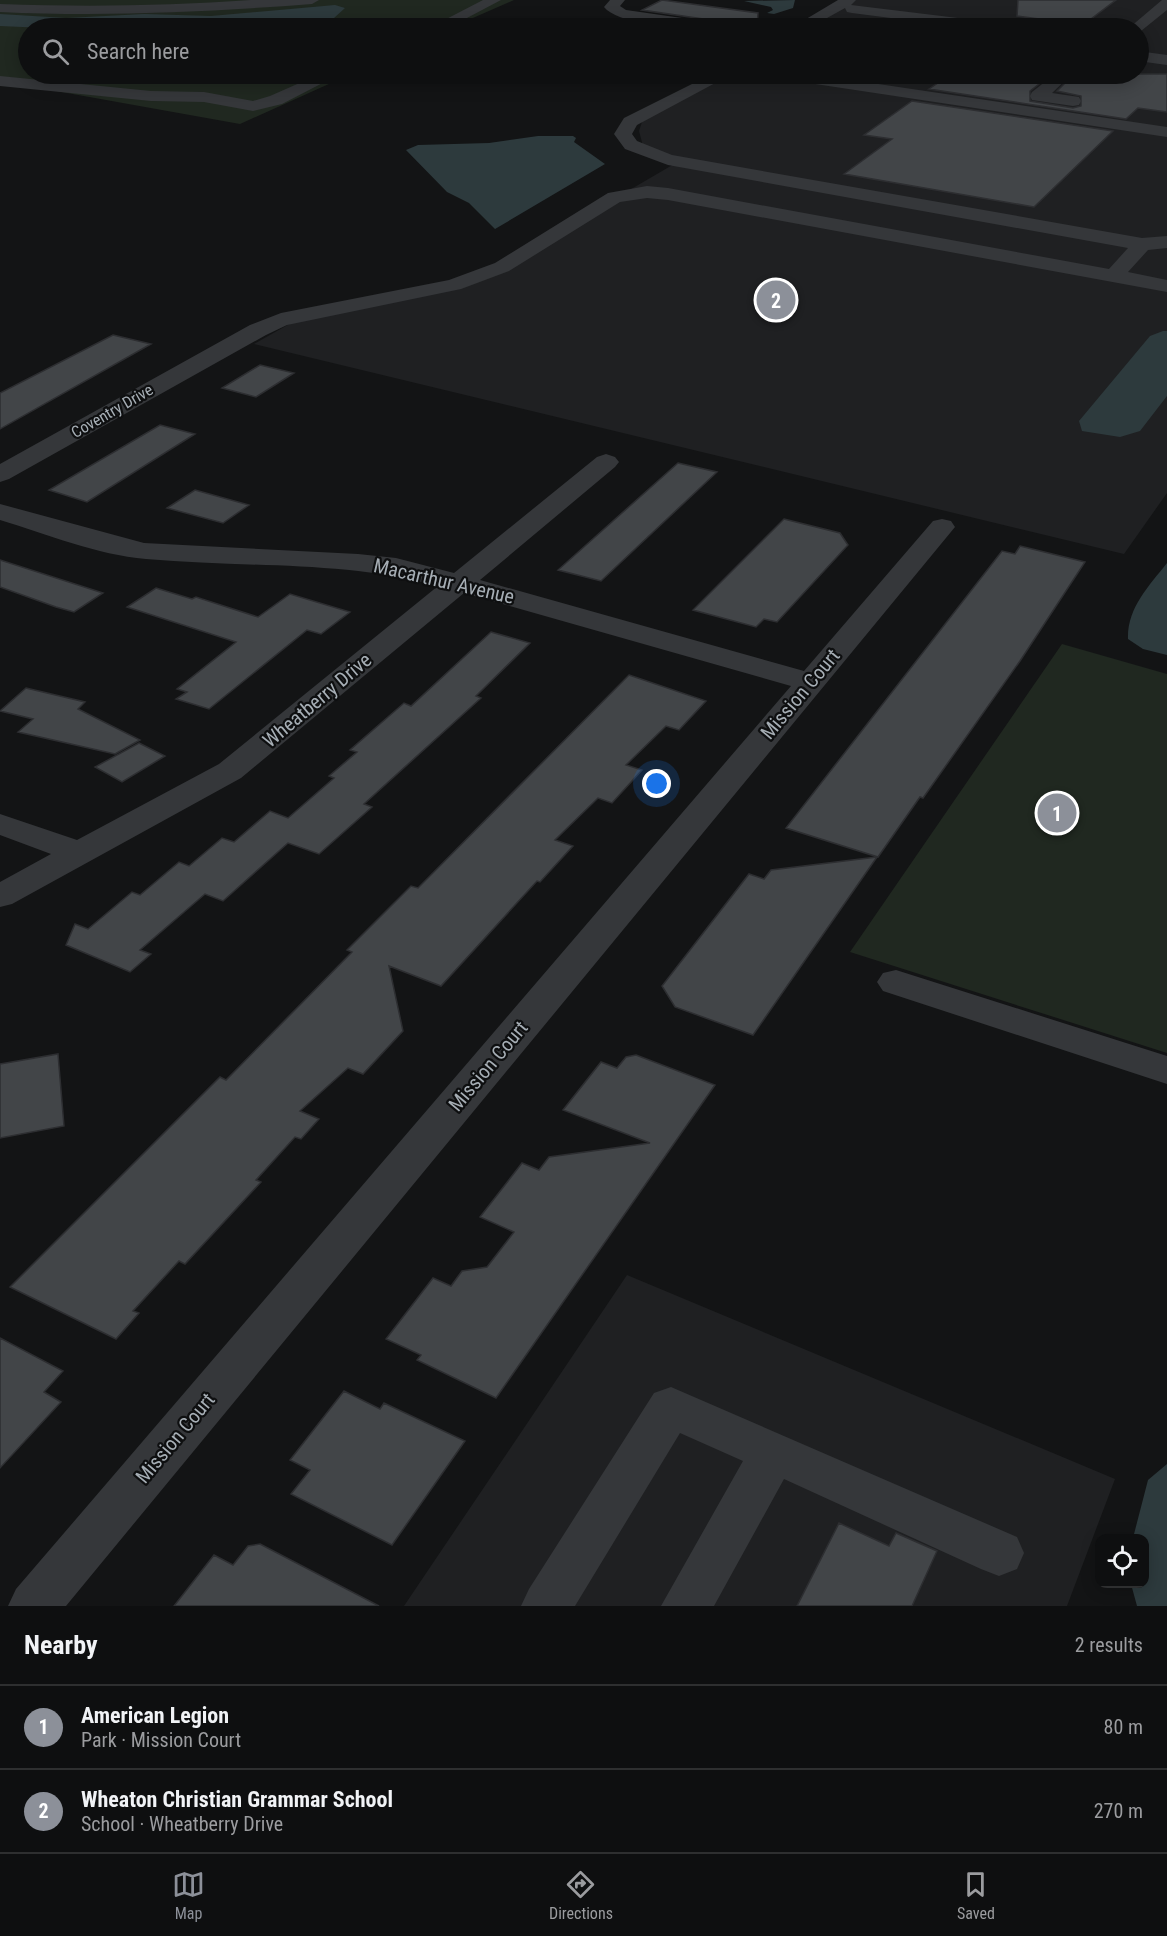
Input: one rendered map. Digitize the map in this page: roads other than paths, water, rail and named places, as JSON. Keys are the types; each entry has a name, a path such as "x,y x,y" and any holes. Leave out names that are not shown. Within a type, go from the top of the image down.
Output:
{"street":[{"path":"0,8 73,11 186,9 312,0"},
{"path":"457,18 494,0"},
{"path":"618,0 610,7 622,14 649,18"},
{"path":"875,12 894,0"},
{"path":"1148,18 1160,8"},
{"path":"852,11 866,18"},
{"path":"830,18 852,11 922,18"},
{"path":"1149,48 1167,50"},
{"path":"1149,58 1167,60"},
{"path":"0,81 18,83"},
{"path":"30,84 151,96 204,98 253,106 276,100 310,84"},
{"path":"704,84 630,122 622,134 631,145 668,160 1142,244 1167,242"},
{"path":"848,84 1167,132"},
{"path":"1052,84 1038,96 1143,111"},
{"path":"668,160 639,178 642,186 668,194 1167,286"},
{"name":"Coventry Drive","path":"0,474 223,347 281,320 454,285 502,267 615,197 647,192 668,194"},
{"path":"1114,276 1142,244"},
{"name":"Wheatberry Drive","path":"0,896 230,771 606,462"},
{"name":"Macarthur Avenue","path":"0,512 111,544 144,551 396,566 810,682"},
{"name":"Mission Court","path":"34,1606 942,527"},
{"path":"0,824 79,853"},
{"path":"896,982 1167,1070"},
{"path":"547,1606 671,1407 999,1553"},
{"path":"687,1606 774,1452"}],"place":[{"name":"Wheaton Christian Grammar School","path":"776,300"},
{"name":"American Legion","path":"1057,813"}]}
